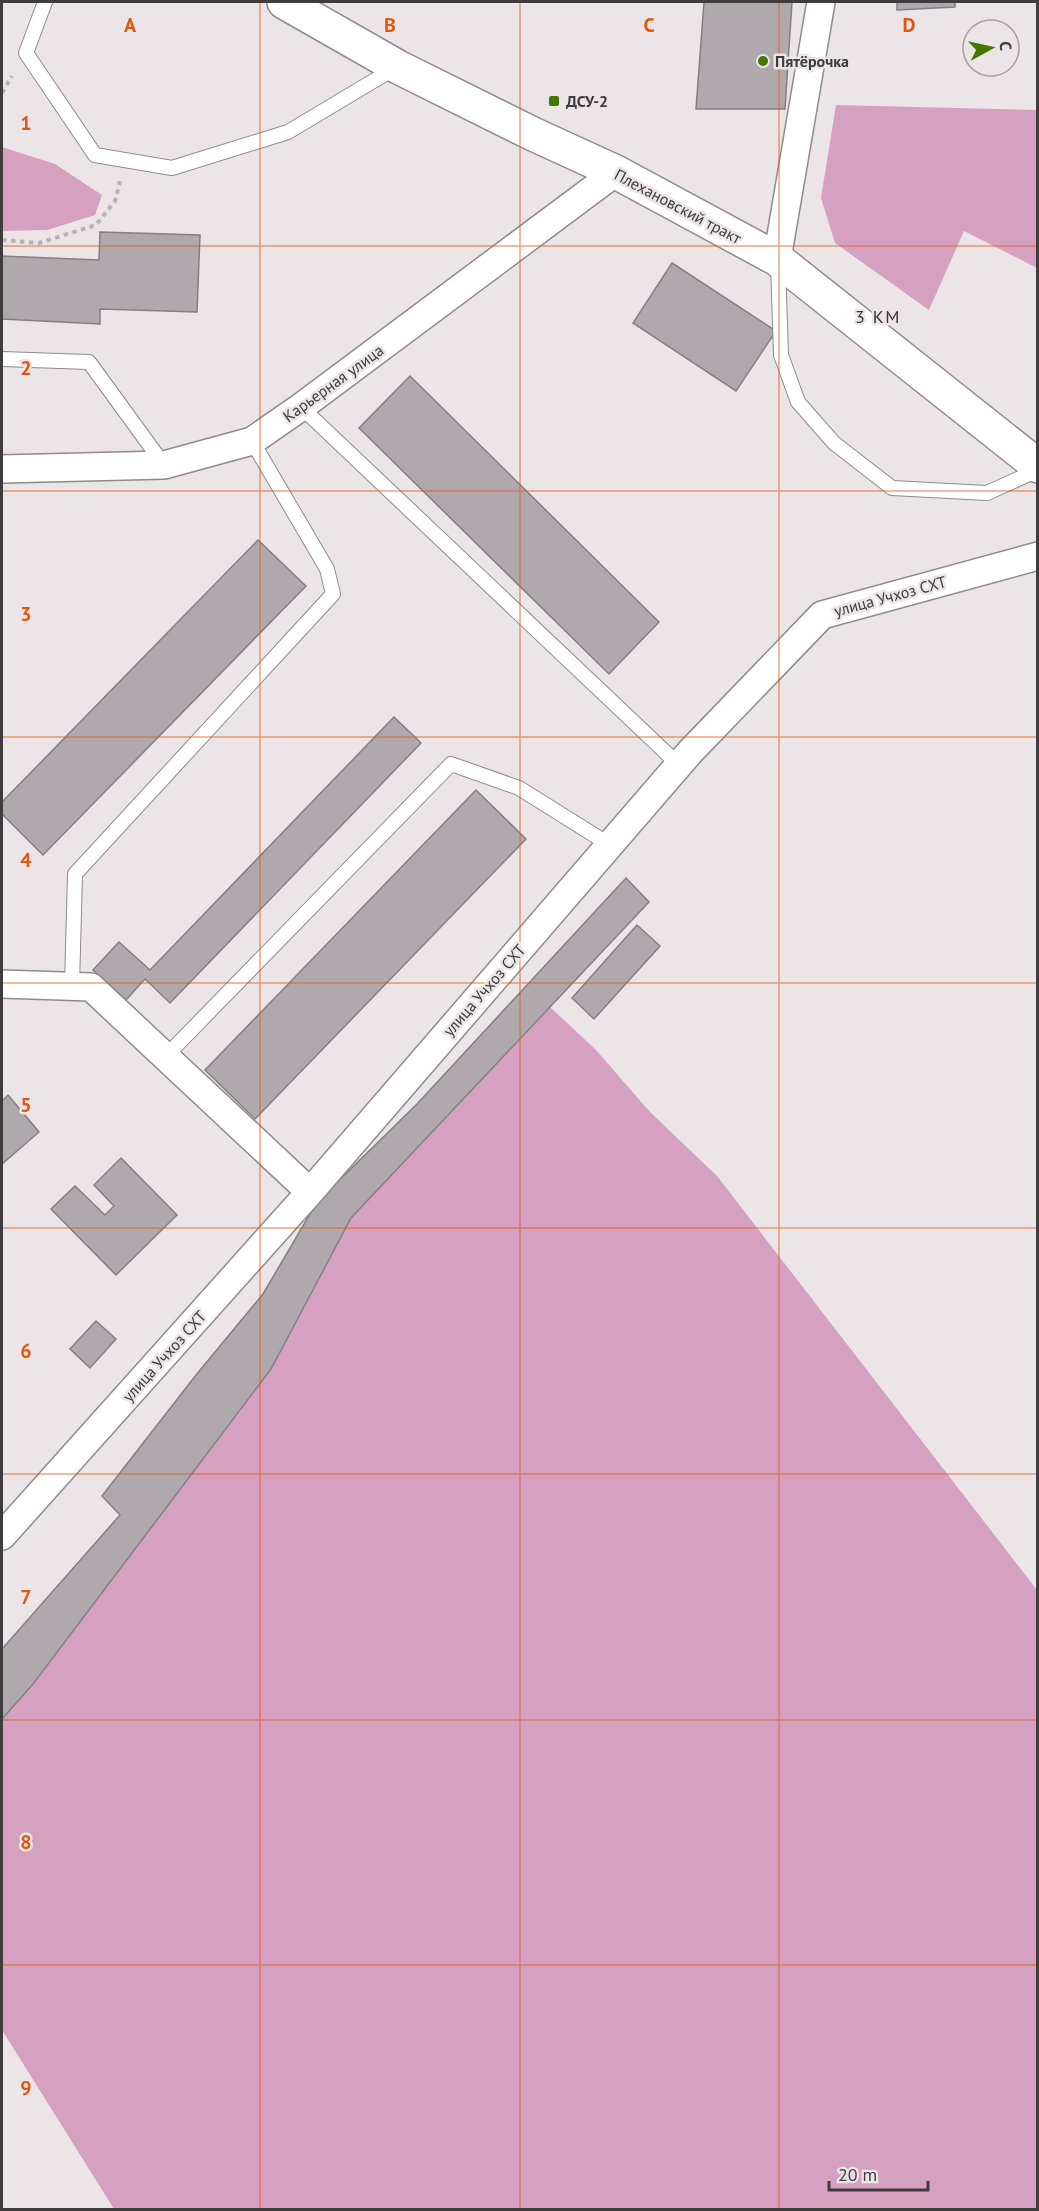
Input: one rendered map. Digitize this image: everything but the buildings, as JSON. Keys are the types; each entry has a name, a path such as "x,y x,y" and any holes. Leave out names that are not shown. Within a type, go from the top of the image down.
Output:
{"street":[{"name":"Плехановский тракт","path":"284,2 398,67 616,172 777,259 1038,468"},
{"path":"777,259 820,2"},
{"name":"Карьерная улица","path":"2,469 164,465 252,441 616,172"},
{"name":"улица Учхоз СХТ","path":"2,1536 310,1192 679,765 822,615 1038,556"},
{"path":"2,984 91,987 310,1192"}],"lane":[{"path":"45,2 26,53 95,155 172,168 288,132 398,67"},
{"path":"777,259 781,355 798,402 834,443 892,488 987,493 1038,468"},
{"path":"2,359 89,363 164,465"},
{"path":"301,407 679,765"},
{"path":"72,986 75,874 333,594 327,569 252,441"},
{"path":"166,1056 451,764 519,788 610,845"}],"path":[{"path":"2,240 39,243 96,225 115,201 125,160"}],"shaded area":[{"path":"836,105 1037,110 1037,268 964,231 929,310 835,243 821,198"},
{"path":"2,147 55,164 102,195 95,215 47,230 2,231"},
{"path":"550,1007 596,1050 650,1112 717,1176 1037,1590 1037,2209 114,2209 2,2030 2,1719 33,1684 271,1369 351,1218"}],"place":[{"name":"Пятёрочка","path":"763,61"},
{"name":"ДСУ-2","path":"554,101"}],"district":[{"name":"3 КМ","path":"878,316"}]}
